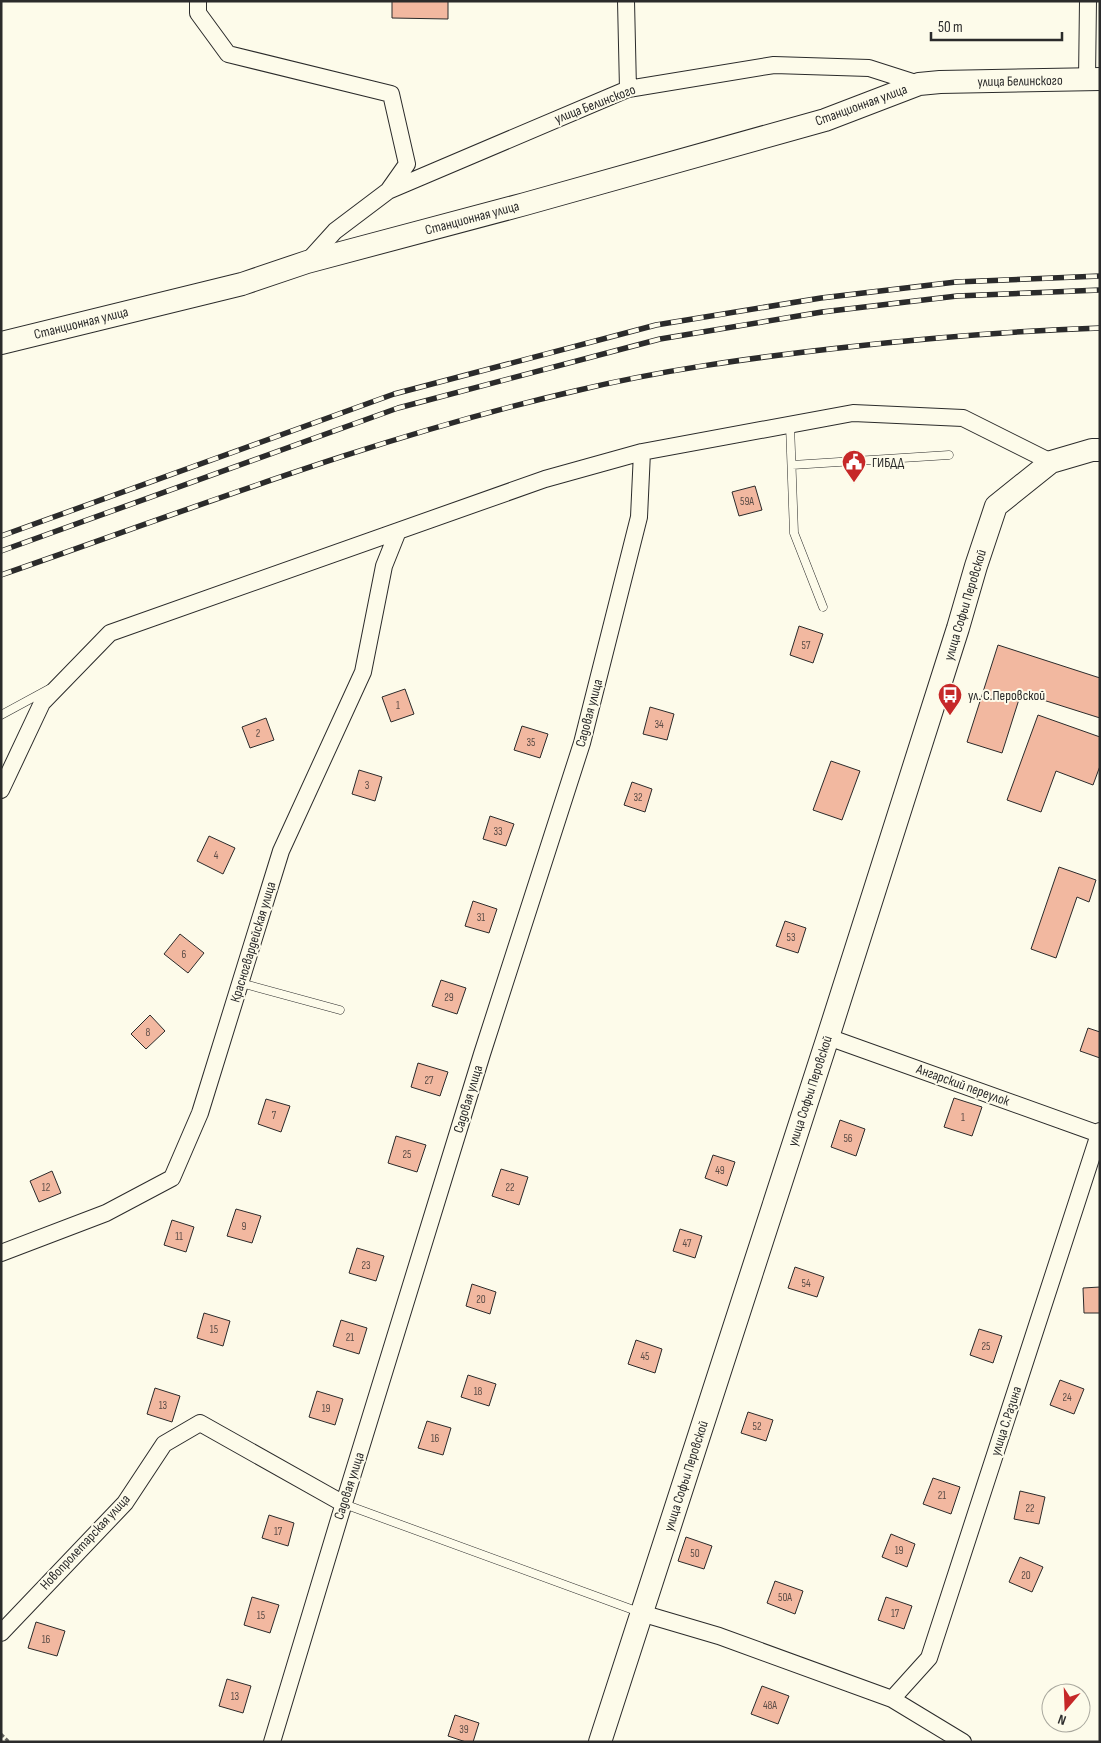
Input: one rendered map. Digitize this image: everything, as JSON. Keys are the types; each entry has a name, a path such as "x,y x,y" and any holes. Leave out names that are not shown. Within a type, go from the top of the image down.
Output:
{"main road":[{"name":"улица Белинского","path":"929,83 1093,79"},
{"name":"Станционная улица","path":"1,343 242,284 307,262 526,204 825,120 929,83"},
{"path":"1051,462 1092,450 1100,450"},
{"name":"улица Софьи Перовской","path":"600,1742 828,1037 996,506 1051,462"}],"street":[{"path":"198,1 198,13 228,54 310,76 391,94 407,164 388,192"},
{"path":"626,1 628,89"},
{"path":"1088,1 1093,79"},
{"name":"улица Белинского","path":"307,262 335,231 388,192 628,89 774,65 869,68 929,83"},
{"path":"1,790 42,703 110,633 544,479 642,452 854,413 963,418 1051,462"},
{"name":"Садовая улица","path":"272,1742 482,1054 582,743 639,517 642,452"},
{"name":"Красногвардейская улица","path":"1,1253 106,1213 172,1178 200,1113 281,851 363,672 384,566 398,531"},
{"name":"Ангарский переулок","path":"828,1037 1099,1132"},
{"name":"улица С.Разина","path":"892,1699 929,1658 1099,1132"},
{"name":"Новопролетарская улица","path":"1,1633 125,1504 164,1444 200,1423 344,1504"},
{"path":"641,1613 719,1636 892,1699 963,1742"}],"lane":[{"path":"790,425 794,533 823,607"},
{"path":"792,465 950,455"},
{"path":"1,715 64,680"},
{"path":"241,983 340,1010"},
{"path":"344,1504 641,1613"}],"path":[{"path":"1,1734 9,1742"}],"building":[{"path":"392,1 448,1 448,19 392,18"},
{"path":"755,486 762,510 739,516 732,492"},
{"path":"799,626 823,634 813,663 790,655"},
{"path":"998,645 1100,678 1100,718 1021,693 1002,753 967,742"},
{"path":"405,689 414,714 391,722 382,697"},
{"path":"650,707 674,714 667,740 643,734"},
{"path":"1038,715 1100,737 1100,766 1093,785 1056,771 1041,812 1007,800"},
{"path":"266,718 274,740 250,748 242,727"},
{"path":"522,726 548,734 540,758 514,750"},
{"path":"831,761 860,771 842,820 813,810"},
{"path":"359,770 382,777 375,801 352,794"},
{"path":"632,782 652,789 645,812 624,805"},
{"path":"490,816 514,824 506,846 483,839"},
{"path":"209,836 235,848 223,874 197,861"},
{"path":"1059,867 1096,880 1089,902 1077,897 1056,958 1031,949"},
{"path":"473,901 497,909 489,933 465,926"},
{"path":"785,921 806,928 798,953 776,946"},
{"path":"180,934 204,953 188,973 164,954"},
{"path":"441,980 466,988 457,1014 432,1006"},
{"path":"150,1015 165,1031 146,1049 131,1034"},
{"path":"1088,1028 1100,1032 1100,1058 1080,1051"},
{"path":"418,1063 448,1072 440,1096 411,1087"},
{"path":"954,1098 982,1107 972,1136 944,1127"},
{"path":"266,1099 290,1106 281,1132 258,1124"},
{"path":"840,1120 865,1129 856,1156 831,1147"},
{"path":"396,1136 426,1145 417,1172 388,1163"},
{"path":"713,1155 735,1162 727,1186 705,1178"},
{"path":"501,1169 528,1177 519,1205 492,1196"},
{"path":"52,1171 61,1193 39,1202 30,1181"},
{"path":"236,1209 261,1216 252,1243 227,1236"},
{"path":"172,1220 194,1227 186,1252 164,1245"},
{"path":"680,1229 702,1236 695,1258 673,1251"},
{"path":"357,1248 384,1256 376,1281 349,1273"},
{"path":"795,1267 824,1277 817,1297 788,1288"},
{"path":"472,1284 496,1292 490,1314 466,1306"},
{"path":"1100,1287 1100,1313 1084,1313 1083,1288"},
{"path":"204,1313 230,1321 223,1346 197,1338"},
{"path":"341,1320 367,1328 359,1354 333,1346"},
{"path":"979,1329 1002,1336 993,1363 970,1355"},
{"path":"636,1340 662,1349 655,1373 628,1364"},
{"path":"468,1375 496,1384 489,1406 461,1397"},
{"path":"1060,1380 1084,1389 1074,1414 1050,1405"},
{"path":"155,1388 180,1396 172,1422 147,1414"},
{"path":"317,1391 343,1399 335,1425 309,1417"},
{"path":"748,1412 773,1420 766,1441 741,1433"},
{"path":"427,1421 451,1428 443,1455 418,1448"},
{"path":"933,1478 960,1487 951,1514 923,1504"},
{"path":"1020,1491 1045,1497 1039,1524 1014,1519"},
{"path":"269,1515 294,1523 288,1546 262,1538"},
{"path":"891,1534 915,1544 907,1567 882,1557"},
{"path":"686,1537 712,1546 704,1569 678,1561"},
{"path":"1020,1557 1043,1567 1032,1592 1009,1582"},
{"path":"775,1581 803,1591 795,1614 767,1603"},
{"path":"252,1597 279,1605 270,1633 244,1625"},
{"path":"886,1597 912,1606 904,1629 878,1620"},
{"path":"36,1622 65,1631 57,1656 28,1648"},
{"path":"227,1679 251,1686 243,1713 219,1706"},
{"path":"762,1686 789,1696 778,1724 751,1714"},
{"path":"455,1715 479,1723 473,1742 466,1742 448,1736"}],"railway":[{"path":"1,536 394,394 656,325 821,298 956,282 1100,276"},
{"path":"1,551 398,408 660,339 822,312 957,296 1100,290"},
{"path":"1,575 357,452 429,429 575,391 706,365 772,356 969,335 1100,328"}],"place":[{"name":"ГИБДД","path":"854,483"},
{"name":"ул. С.Перовской","path":"950,716"}]}
